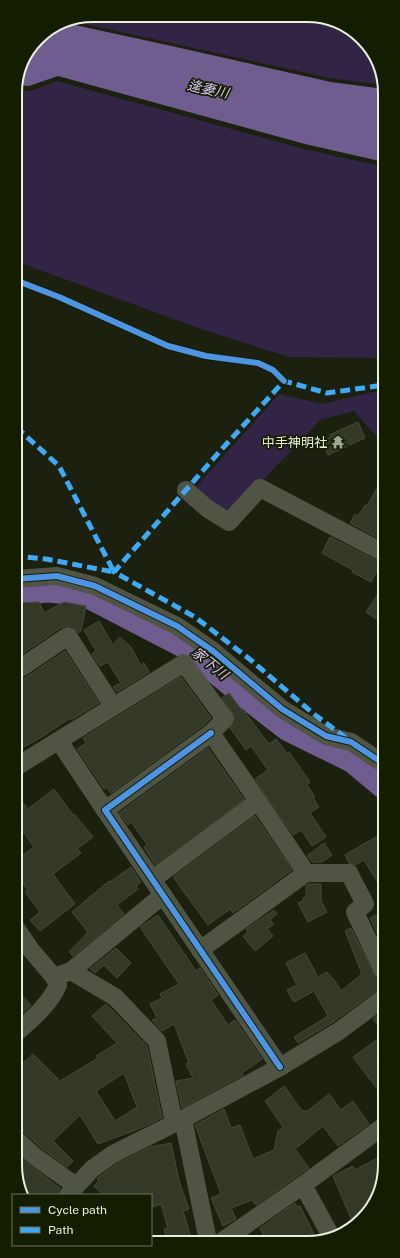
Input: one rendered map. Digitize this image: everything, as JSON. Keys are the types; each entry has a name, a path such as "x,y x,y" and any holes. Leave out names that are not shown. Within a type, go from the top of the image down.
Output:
{"street":[{"path":"186,490 208,509 228,522 260,488 378,550"},
{"path":"22,579 57,576 95,586 177,626 213,651 282,709 326,736 351,742 378,760"},
{"path":"22,667 68,636 113,706"},
{"path":"22,763 184,663 226,719 211,733 105,810"},
{"path":"211,733 306,873"},
{"path":"59,741 280,1067"},
{"path":"153,879 258,801"},
{"path":"200,950 306,873 349,873 365,904 355,912 378,960"},
{"path":"54,977 72,971 163,895"},
{"path":"22,937 54,977 58,985 54,994 22,1028"},
{"path":"72,971 115,997 157,1041 179,1121 207,1236"},
{"path":"22,1145 72,1190 92,1169 113,1154 179,1121 280,1067 339,1031 378,1002"},
{"path":"230,1236 378,1130"},
{"path":"303,1185 329,1232"}],"shaded area":[{"path":"81,23 321,23 338,29 357,43 371,62 378,84 329,78"},
{"path":"57,81 304,149 378,166 378,358 289,357 204,330 22,264 22,90 31,91"},
{"path":"378,391 378,438 354,411 320,420 229,516 196,487 279,394 322,404"}],"water":[{"name":"逢妻川","path":"73,25 331,82 378,88 378,161 305,144 58,76 29,86 23,86 24,75 34,54 50,37 62,29"}],"building":[{"path":"358,422 365,438 328,455 322,441 331,437 329,435"},
{"path":"378,486 378,538 350,523 355,514 358,516 365,505 367,506"},
{"path":"330,537 378,561 378,569 371,582 322,553"},
{"path":"378,594 378,620 366,612"},
{"path":"39,602 44,613 64,602 86,606 81,631 78,633 72,626 62,627 22,654 22,603"},
{"path":"99,621 113,645 120,637 130,646 141,665 144,663 149,672 117,692 113,687 121,683 108,662 100,666 92,654 96,651 84,630"},
{"path":"65,651 99,703 71,720 70,718 22,748 22,680"},
{"path":"181,677 211,718 204,725 111,793 106,787 104,789 77,749 86,743 83,738"},
{"path":"229,693 269,744 276,739 287,753 289,752 310,782 307,785 315,797 313,798 319,807 310,813 326,837 312,846 301,830 293,835 255,779 268,770 251,746 246,750 230,728 235,723 235,717 222,698"},
{"path":"208,748 244,799 155,865 144,847 147,844 131,822 128,825 119,813"},
{"path":"54,789 74,816 75,815 93,837 77,849 81,853 53,874 75,904 40,931 30,920 40,912 25,892 28,890 22,882 22,856 34,847 22,830 22,802 28,809"},
{"path":"255,816 292,870 233,913 230,909 208,925 173,877"},
{"path":"378,836 378,883 364,860 355,865 349,863 345,855"},
{"path":"324,843 332,855 322,862 312,862 307,856"},
{"path":"131,867 141,882 136,886 138,889 117,905 124,914 73,956 69,952 88,932 72,912 109,881 110,882"},
{"path":"309,884 321,884 321,901 327,912 308,922 298,903 304,900 303,898 306,896 306,886"},
{"path":"274,910 277,914 270,920 274,924 267,929 273,936 255,951 243,936 248,932 246,929"},
{"path":"378,914 378,935 370,918"},
{"path":"158,915 196,971 200,968 218,995 211,1000 228,1025 235,1020 262,1059 242,1073 243,1075 182,1108 176,1081 193,1078 186,1064 189,1063 174,1024 162,1031 152,1020 157,1018 150,1004 162,998 160,994 179,984 140,927"},
{"path":"351,928 373,973 378,979 378,990 333,1022 298,1043 294,1037 328,1016 314,991 294,1002 287,990 297,985 286,963 305,953 318,977 327,972 341,991 362,974 345,931"},
{"path":"116,948 131,963 117,978 104,965 95,973 90,969"},
{"path":"22,995 31,1005 22,1013"},
{"path":"106,1004 147,1046 162,1118 141,1128 98,1144 80,1115 53,1141 73,1161 67,1167 40,1147 22,1131 22,1072 25,1069 22,1064 33,1054 60,1081 98,1058 96,1056 117,1043 92,1016","holes":["124,1073 137,1107 115,1121 96,1091"]},
{"path":"378,1015 378,1025 373,1019"},
{"path":"378,1039 378,1054 376,1056 378,1058 378,1090 353,1057"},
{"path":"284,1086 302,1111 304,1110 306,1112 329,1094 341,1110 353,1101 369,1124 338,1146 323,1126 295,1149 309,1168 256,1205 252,1200 231,1208 236,1219 223,1226 211,1198 221,1194 195,1125 224,1109 231,1128 240,1125 253,1159 274,1150 278,1131 283,1127 265,1101"},
{"path":"171,1143 179,1181 189,1209 183,1211 190,1236 166,1236 164,1229 168,1228 161,1204 152,1207 152,1194 102,1194 94,1186 99,1181 97,1179 99,1177 118,1163 150,1147"},
{"path":"378,1158 377,1179 373,1192 360,1212 352,1220 333,1176 353,1166 355,1170"},
{"path":"22,1159 60,1188 57,1194 29,1194 23,1179"},
{"path":"295,1203 297,1207 300,1206 315,1236 264,1236 260,1228"}],"waterway":[{"name":"家下川","path":"22,590 47,588 83,591 187,645 289,727 354,759 378,779"}],"marked path":[{"path":"346,738 315,715 252,661 195,617 114,572 284,381 327,393 378,386"},
{"path":"22,432 59,466 114,572 46,559 22,557"}],"cycle path":[{"path":"22,283 59,297 168,346 206,356 258,363 273,370 284,381"},
{"path":"22,579 57,576 95,586 177,626 213,651 282,709 326,736 351,742 378,760"},
{"path":"211,733 105,810 280,1067"}],"place":[{"name":"中手神明社","path":"338,442"}]}
